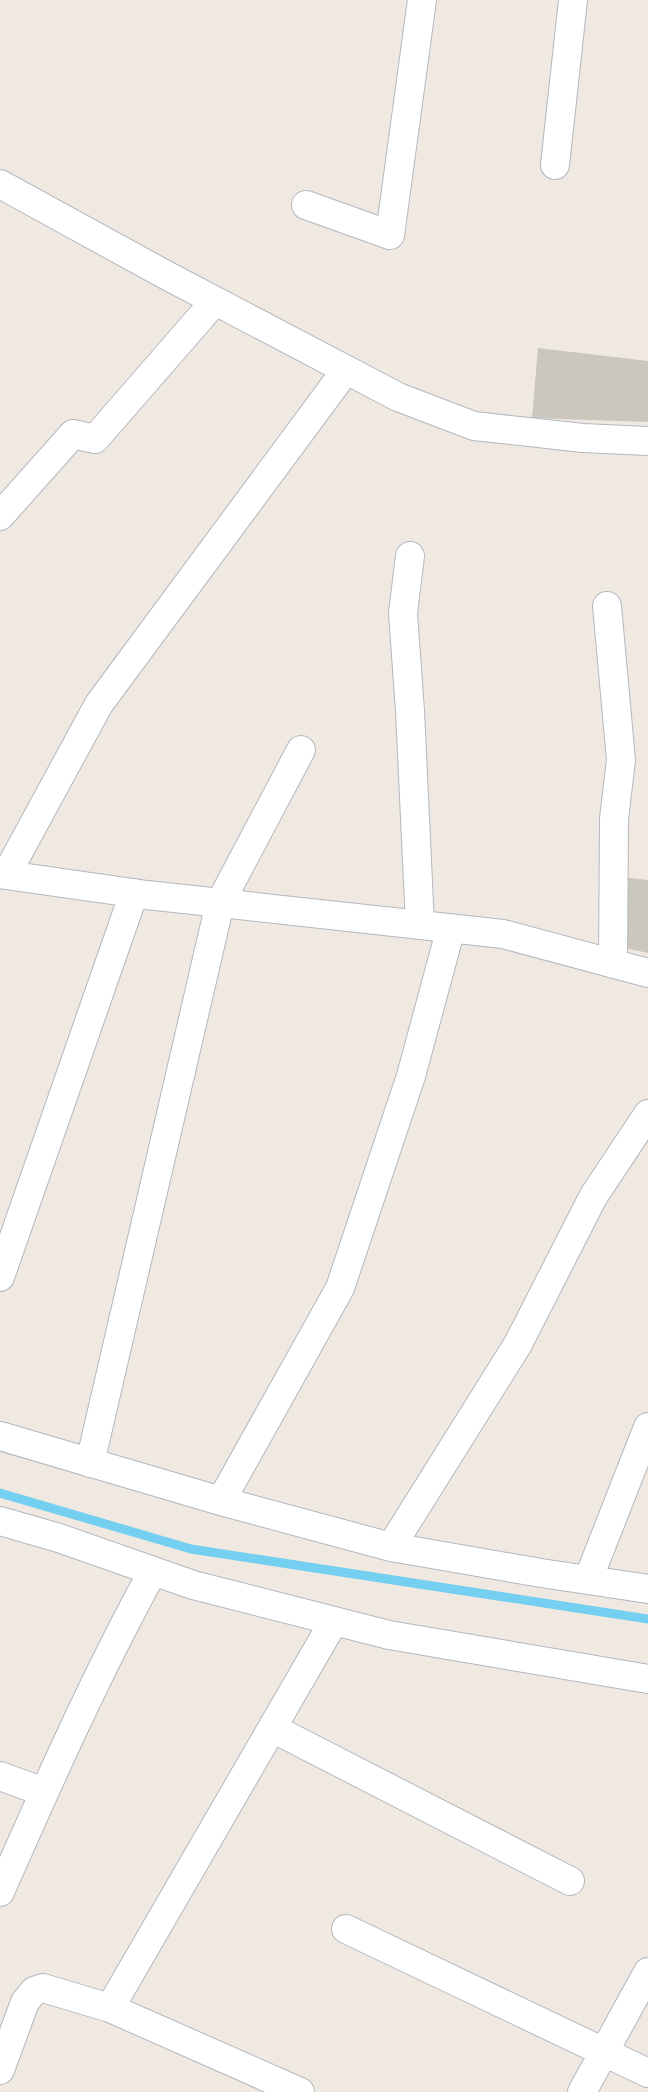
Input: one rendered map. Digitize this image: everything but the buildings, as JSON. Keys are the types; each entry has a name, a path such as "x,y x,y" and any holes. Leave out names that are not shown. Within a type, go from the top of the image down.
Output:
{"street":[{"path":"306,205 390,235 422,0"},
{"path":"555,165 573,0"},
{"path":"0,184 398,397 474,426 583,438 648,441"},
{"path":"0,516 73,434 95,439 215,301"},
{"path":"346,370 99,704 3,874 134,893 503,934 648,973"},
{"path":"410,556 404,613 420,925"},
{"path":"607,606 621,760 614,819 613,964"},
{"path":"90,1463 220,903 301,750"},
{"path":"0,1277 134,893"},
{"path":"221,1501 339,1288 411,1076 451,928"},
{"path":"391,1547 518,1344 593,1197 648,1114"},
{"path":"588,1580 648,1427"},
{"path":"0,1436 221,1501 391,1547 648,1589"},
{"path":"0,1521 59,1538 193,1585 389,1635 648,1679"},
{"path":"0,1892 44,1792 121,1629 153,1571"},
{"path":"110,2008 334,1621"},
{"path":"272,1728 570,1881"},
{"path":"0,1776 44,1792"},
{"path":"346,1929 648,2073"},
{"path":"582,2092 648,1972"},
{"path":"0,2070 25,2002 34,1991 43,1988 110,2008 300,2092"}],"waterway":[{"path":"0,1493 191,1549 648,1619"}]}
